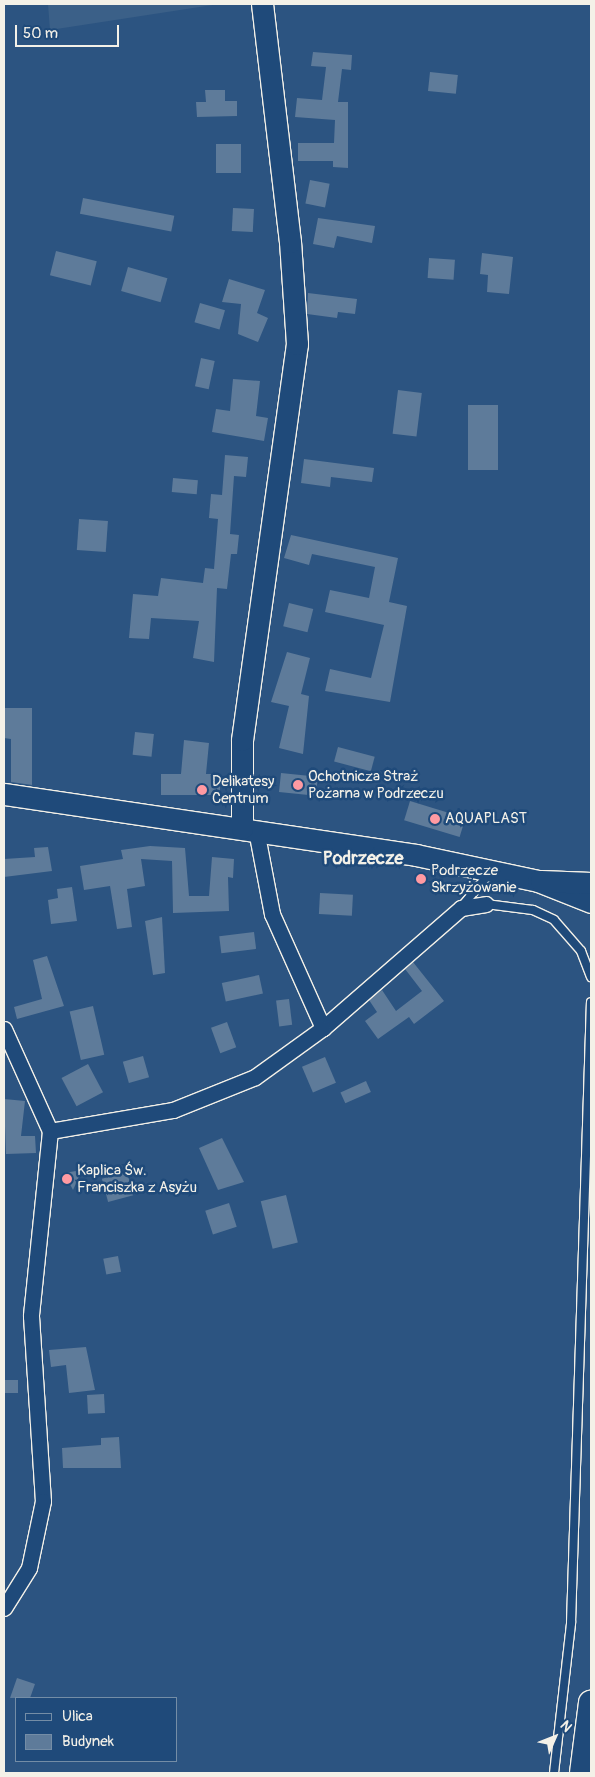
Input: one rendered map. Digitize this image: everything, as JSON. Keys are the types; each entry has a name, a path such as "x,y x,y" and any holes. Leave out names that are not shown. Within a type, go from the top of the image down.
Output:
{"main road":[{"path":"582,1773 591,1703"}],"street":[{"path":"262,4 290,242 297,344 242,740 249,829 272,914 323,1028"},
{"path":"4,794 249,829 493,870 538,881 591,902"},
{"path":"538,881 591,883"},
{"path":"50,1131 173,1110 255,1077 323,1028 461,908 486,904"},
{"path":"4,1029 50,1131 31,1316 43,1501 29,1568 4,1608"}],"lane":[{"path":"461,908 493,870"},
{"path":"486,904 533,910 554,920 581,951 591,977"},
{"path":"554,1773 571,1623 591,1002"}],"shaded area":[{"path":"48,4 219,4 50,30"}],"building":[{"path":"313,52 352,55 351,70 342,69 338,102 348,102 348,168 333,167 333,161 298,161 298,143 334,143 335,120 295,117 297,98 322,100 326,67 311,66"},
{"path":"430,72 458,75 456,94 428,91"},
{"path":"205,90 225,90 225,101 237,101 237,116 197,117 196,102 206,102"},
{"path":"216,144 241,144 241,173 216,173"},
{"path":"310,180 330,184 325,207 305,204"},
{"path":"83,198 174,216 171,231 80,214"},
{"path":"233,208 254,209 253,232 232,231"},
{"path":"318,218 375,226 372,243 337,236 334,248 313,244"},
{"path":"56,251 97,261 91,285 50,275"},
{"path":"482,253 513,257 509,294 487,292 488,275 480,274"},
{"path":"429,258 455,260 454,280 428,278"},
{"path":"128,267 167,278 161,302 121,291"},
{"path":"229,279 265,290 257,313 268,318 258,342 238,334 241,304 222,302"},
{"path":"308,293 357,299 355,314 338,312 337,318 307,314"},
{"path":"200,303 225,310 219,329 194,322"},
{"path":"201,358 215,361 209,389 195,386"},
{"path":"233,379 260,381 256,416 268,418 264,441 212,432 216,409 230,411"},
{"path":"398,390 422,393 416,437 393,434"},
{"path":"468,405 498,405 498,470 468,470"},
{"path":"225,455 248,457 246,477 234,476 230,534 239,535 237,554 231,554 227,589 217,588 214,662 193,658 199,621 151,618 149,639 129,638 133,594 158,596 161,578 203,583 205,568 214,569 218,519 209,518 211,494 222,495"},
{"path":"304,459 374,468 372,482 331,477 330,487 301,483"},
{"path":"173,478 198,480 197,494 172,492"},
{"path":"79,519 108,521 106,552 77,550"},
{"path":"291,535 398,558 389,602 407,606 390,702 325,691 330,669 371,678 384,625 325,612 330,590 369,598 375,567 312,554 309,565 284,558"},
{"path":"289,603 313,609 307,632 283,626"},
{"path":"287,652 310,658 301,694 309,696 303,754 279,748 289,706 271,702"},
{"path":"4,708 32,708 32,785 11,782 11,739 4,738"},
{"path":"135,732 154,734 151,757 133,755"},
{"path":"184,740 209,743 206,774 220,774 220,795 161,795 161,774 181,774"},
{"path":"338,747 375,757 371,771 334,761"},
{"name":"Ochotnicza Straż Pożarna w Podrzeczu","path":"281,773 318,777 316,796 279,792"},
{"name":"AQUAPLAST","path":"410,801 465,818 460,837 404,820"},
{"path":"150,846 185,848 189,896 209,896 212,857 234,859 233,878 228,877 229,911 173,913 172,861 141,859 145,886 127,889 132,927 117,929 110,886 84,890 80,866 123,859 121,850"},
{"path":"48,847 52,871 4,877 4,859 35,857 34,848"},
{"path":"72,887 77,921 51,924 48,900 58,898 57,889"},
{"path":"320,893 353,895 352,916 319,914"},
{"path":"162,917 165,973 153,975 145,921"},
{"path":"254,932 256,949 221,953 219,936"},
{"path":"47,956 64,1006 17,1019 14,1007 42,999 33,960"},
{"path":"413,962 444,1001 414,1024 409,1017 378,1039 365,1021 377,1012 369,1000 382,990 396,1011 422,991 405,969"},
{"path":"259,975 263,994 226,1001 222,983"},
{"path":"289,999 292,1025 279,1026 276,1001"},
{"path":"93,1006 104,1055 81,1060 70,1011"},
{"path":"227,1022 236,1047 220,1053 211,1028"},
{"path":"143,1056 149,1077 129,1083 123,1062"},
{"path":"325,1057 336,1083 313,1093 302,1067"},
{"path":"88,1064 103,1092 77,1106 62,1078"},
{"path":"366,1081 371,1092 345,1103 340,1092"},
{"path":"4,1099 25,1101 21,1136 35,1136 36,1153 6,1154"},
{"path":"222,1138 244,1182 218,1190 199,1148"},
{"path":"82,1170 73,1190 64,1173"},
{"path":"127,1172 133,1195 108,1202 102,1179"},
{"path":"286,1195 298,1243 273,1249 261,1201"},
{"path":"229,1203 237,1227 213,1235 205,1211"},
{"path":"118,1256 121,1272 106,1275 103,1259"},
{"path":"86,1347 95,1390 69,1393 66,1365 51,1367 49,1350"},
{"path":"4,1380 18,1380 18,1393 4,1393"},
{"path":"104,1394 105,1413 88,1414 87,1395"},
{"path":"119,1437 121,1468 63,1468 62,1448 101,1445 101,1438"},
{"path":"17,1678 35,1684 30,1697 10,1698"}],"place":[{"name":"Ochotnicza Straż Pożarna w Podrzeczu","path":"298,785"},
{"name":"Delikatesy Centrum","path":"202,790"},
{"name":"AQUAPLAST","path":"435,819"},
{"name":"Podrzecze Skrzyżowanie","path":"421,879"},
{"name":"Kaplica Św. Franciszka z Asyżu","path":"67,1179"}],"district":[{"name":"Podrzecze","path":"363,859"}]}
